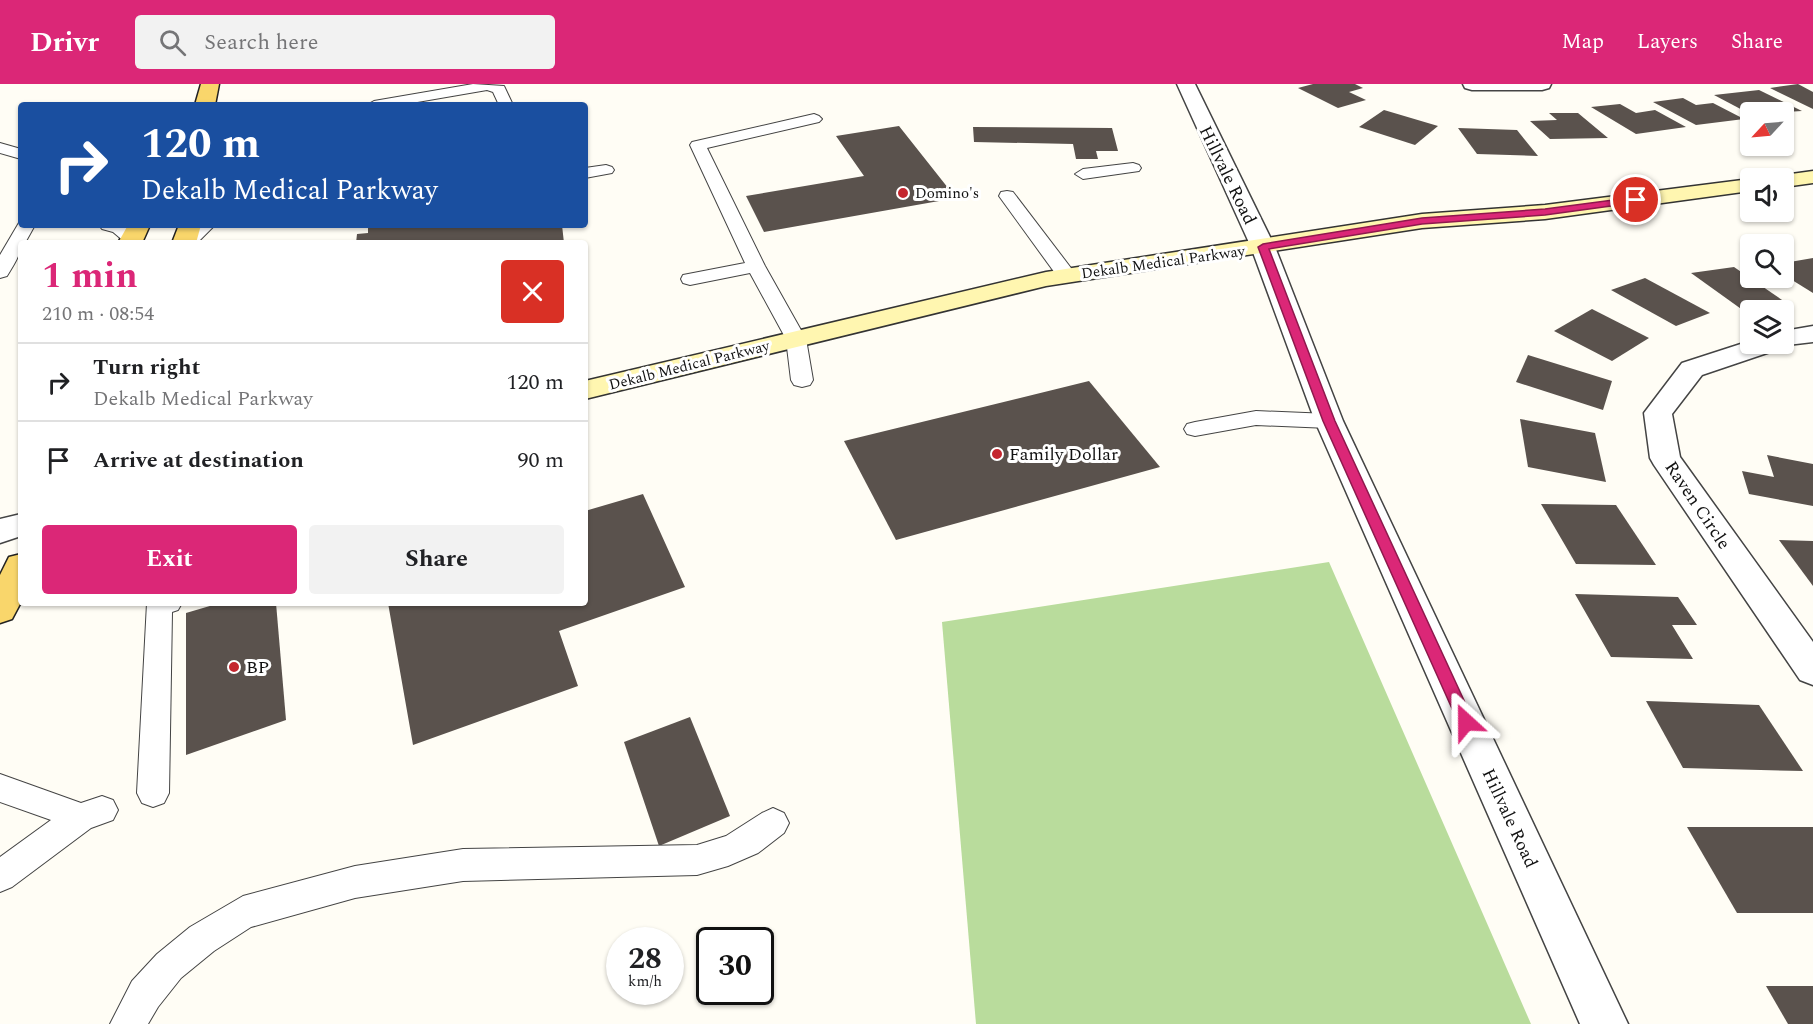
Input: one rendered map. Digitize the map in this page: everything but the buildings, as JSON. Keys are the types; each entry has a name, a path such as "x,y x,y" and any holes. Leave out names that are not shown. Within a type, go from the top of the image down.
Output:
{"main road":[{"path":"206,102 210,84"},
{"path":"1794,180 1813,177"},
{"name":"Dekalb Medical Parkway","path":"588,389 1046,279 1422,221 1545,212 1740,186"},
{"path":"0,610 18,572"}],"street":[{"name":"Hillvale Road","path":"1186,84 1263,247 1329,421 1604,1024"},
{"path":"1472,84 1542,84"},
{"path":"1794,337 1813,334"},
{"name":"Raven Circle","path":"1740,353 1692,369 1658,413 1665,458 1813,670"},
{"path":"0,531 18,526"}],"lane":[{"path":"392,102 487,86 499,89 505,102"},
{"path":"802,380 796,339 756,266 698,145 814,119"},
{"path":"0,148 18,153"},
{"path":"1083,174 1133,168"},
{"path":"588,172 606,170"},
{"path":"1007,196 1067,276"},
{"path":"0,229 18,227"},
{"path":"0,272 5,255 27,228"},
{"path":"119,228 134,236"},
{"path":"188,240 202,228"},
{"path":"690,279 756,266"},
{"path":"1195,429 1256,418 1329,421"},
{"path":"153,793 159,606"},
{"path":"0,788 92,814 0,876"},
{"path":"128,1024 145,994 169,966 202,939 243,913 355,882 463,865 697,860 727,853 756,838 773,823"}],"green space":[{"path":"1329,562 1531,1024 976,1024 942,622"}],"place":[{"name":"Domino's","path":"903,193"},
{"name":"Family Dollar","path":"997,454"},
{"name":"BP","path":"234,667"}],"route":[{"path":"1466,722 1329,421 1263,247 1422,221 1545,212 1636,200"}]}
